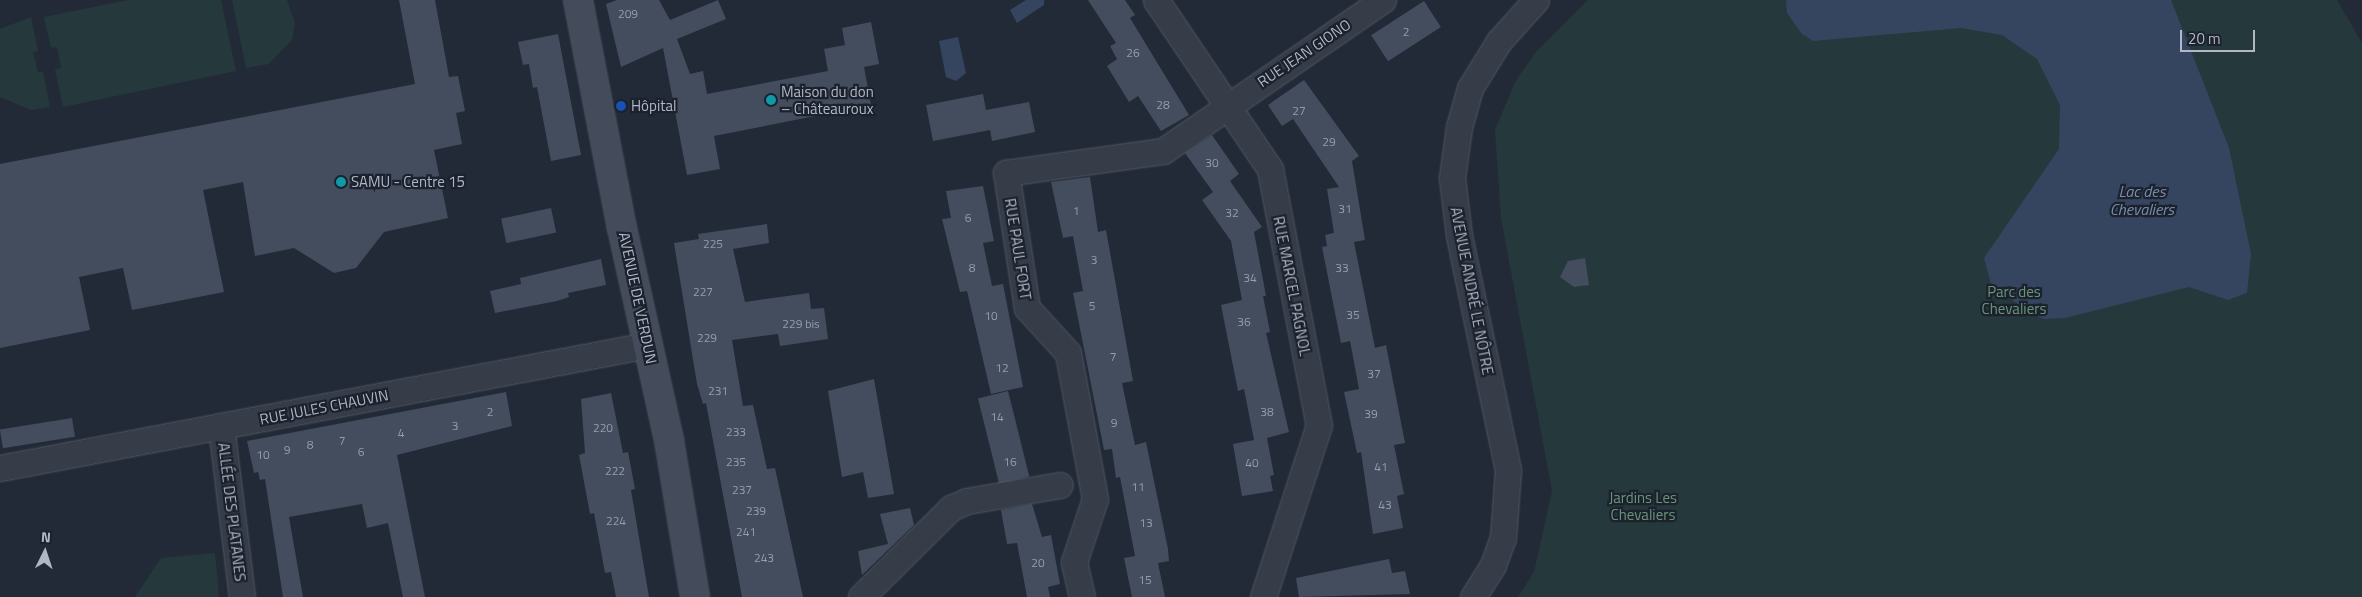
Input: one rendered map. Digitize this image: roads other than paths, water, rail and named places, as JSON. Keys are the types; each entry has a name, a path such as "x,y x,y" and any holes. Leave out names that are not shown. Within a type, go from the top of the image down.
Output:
{"main road":[{"name":"AVENUE DE VERDUN","path":"578,0 669,440 695,597"}],"street":[{"name":"RUE MARCEL PAGNOL","path":"1156,0 1270,169 1319,425 1263,597"},
{"name":"RUE JEAN GIONO","path":"1226,106 1383,0"},
{"name":"AVENUE ANDRÉ LE NÔTRE","path":"1473,597 1493,564 1503,538 1508,470 1459,235 1452,178 1459,127 1470,88 1498,41 1536,0"},
{"name":"RUE PAUL FORT","path":"1082,597 1074,562 1096,499 1068,353 1027,308 1006,173 1163,151 1226,106"},
{"name":"RUE JULES CHAUVIN","path":"0,468 648,345"},
{"name":"ALLÉE DES PLATANES","path":"221,426 242,597"},
{"path":"860,597 951,508 967,501 1060,485"}],"water":[{"path":"1026,0 1044,0 1044,5 1017,23 1010,10"},
{"name":"Lac des Chevaliers","path":"1786,0 2171,0 2229,148 2251,254 2247,293 2228,300 2189,287 2065,318 2044,319 2031,314 1991,284 1984,258 2059,149 2060,105 2037,59 2002,35 1961,28 1813,41 1802,34 1787,13"},
{"path":"958,37 966,73 956,81 946,77 939,41"}],"place":[{"name":"Maison du don – Châteauroux","path":"771,100"},
{"name":"Hôpital","path":"621,106"},
{"name":"SAMU - Centre 15","path":"341,182"}],"park label":[{"name":"Parc des Chevaliers","path":"2014,300"},
{"name":"Jardins Les Chevaliers","path":"1643,506"}]}
